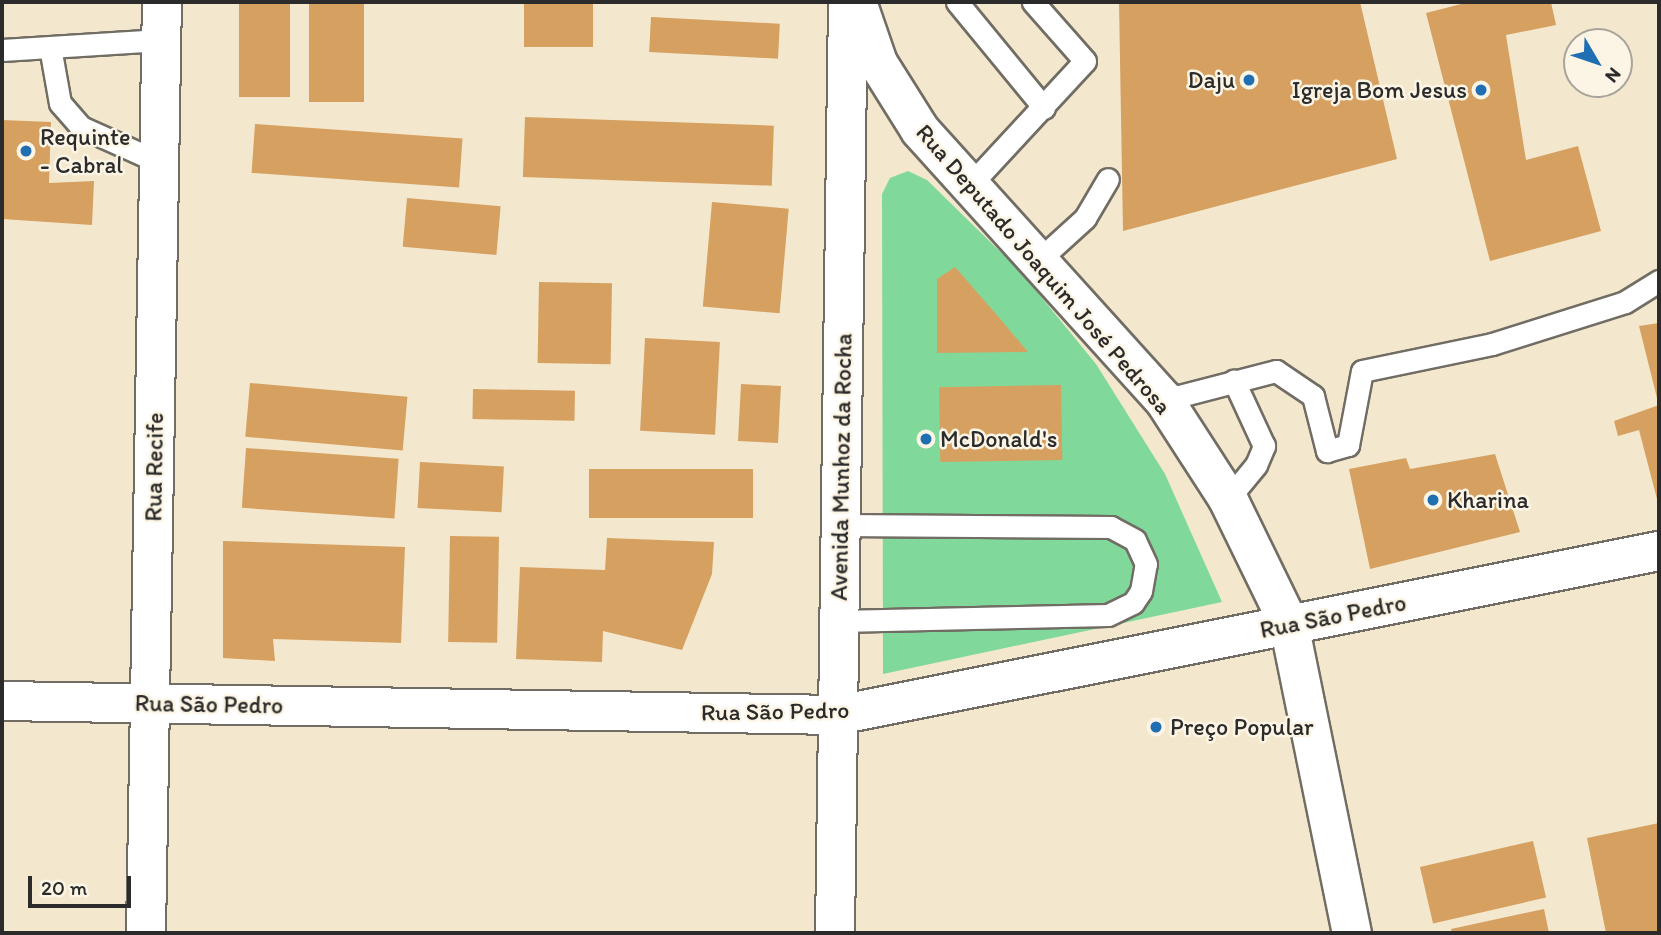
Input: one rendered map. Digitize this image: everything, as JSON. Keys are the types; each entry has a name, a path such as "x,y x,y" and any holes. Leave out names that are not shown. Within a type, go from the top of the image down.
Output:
{"main road":[{"name":"Rua Recife","path":"146,933 162,2"},
{"name":"Avenida Munhoz da Rocha","path":"835,933 849,2"},
{"name":"Rua Deputado Joaquim José Pedrosa","path":"857,2 878,64 898,100 970,185 1040,259 1164,400 1228,499 1289,624 1352,933"},
{"name":"Rua São Pedro","path":"2,701 838,715 1659,551"}],"lane":[{"path":"957,2 1044,108"},
{"path":"970,185 1086,61 1034,2"},
{"path":"2,50 161,40"},
{"path":"50,47 60,103 81,127 159,162"},
{"path":"1040,259 1085,218 1108,179"},
{"path":"1164,400 1276,371 1313,396 1327,451 1348,445 1362,371 1492,344 1625,302 1659,281"},
{"path":"1228,499 1256,465 1264,446 1234,381"},
{"path":"839,621 1108,615 1133,603 1141,591 1146,564 1135,540 1111,527 841,525"}],"green space":[{"path":"908,171 927,180 1020,271 1096,364 1165,474 1222,602 883,674 882,194 890,178"}],"building":[{"path":"239,2 290,2 290,97 239,97"},
{"path":"309,2 364,2 364,102 309,102"},
{"path":"524,2 593,2 593,47 524,47"},
{"name":"Daju","path":"1119,2 1360,2 1397,159 1123,231"},
{"name":"Igreja Bom Jesus","path":"1469,2 1551,2 1556,25 1506,35 1526,160 1578,146 1601,231 1490,261 1426,13"},
{"path":"651,17 780,24 778,59 649,52"},
{"path":"525,117 774,126 772,186 523,177"},
{"name":"Requinte - Cabral","path":"2,120 51,122 49,183 94,181 92,225 2,219"},
{"path":"255,124 462,139 459,187 252,173"},
{"path":"407,198 501,206 496,255 403,247"},
{"path":"712,202 789,209 780,313 703,307"},
{"path":"955,267 1028,352 937,353 937,279"},
{"path":"539,282 612,283 611,364 538,363"},
{"path":"1659,323 1659,402 1658,402 1639,326"},
{"path":"645,338 720,342 715,435 640,431"},
{"path":"250,383 407,397 403,451 245,437"},
{"path":"741,384 781,386 778,443 738,441"},
{"path":"1061,385 1062,460 940,462 939,387"},
{"path":"473,389 575,391 574,421 472,419"},
{"path":"1659,405 1658,503 1639,430 1618,436 1614,421"},
{"path":"246,448 399,459 394,519 242,508"},
{"name":"Kharina","path":"1495,454 1520,532 1370,569 1349,469 1406,458 1410,469"},
{"path":"420,462 504,466 501,512 418,508"},
{"path":"589,469 753,469 753,518 589,518"},
{"path":"450,536 499,537 497,643 448,642"},
{"path":"607,538 714,542 712,574 682,650 603,631 602,662 516,659 520,567 605,570"},
{"path":"223,541 405,547 401,643 273,639 275,661 223,658"},
{"path":"1659,823 1659,933 1606,933 1587,838"},
{"path":"1533,841 1546,898 1433,924 1420,867"},
{"path":"1544,909 1549,933 1452,933 1451,929"}],"place":[{"name":"Daju","path":"1249,80"},
{"name":"Igreja Bom Jesus","path":"1481,90"},
{"name":"Requinte - Cabral","path":"26,151"},
{"name":"McDonald's","path":"926,439"},
{"name":"Kharina","path":"1433,500"},
{"name":"Preço Popular","path":"1156,727"}]}
